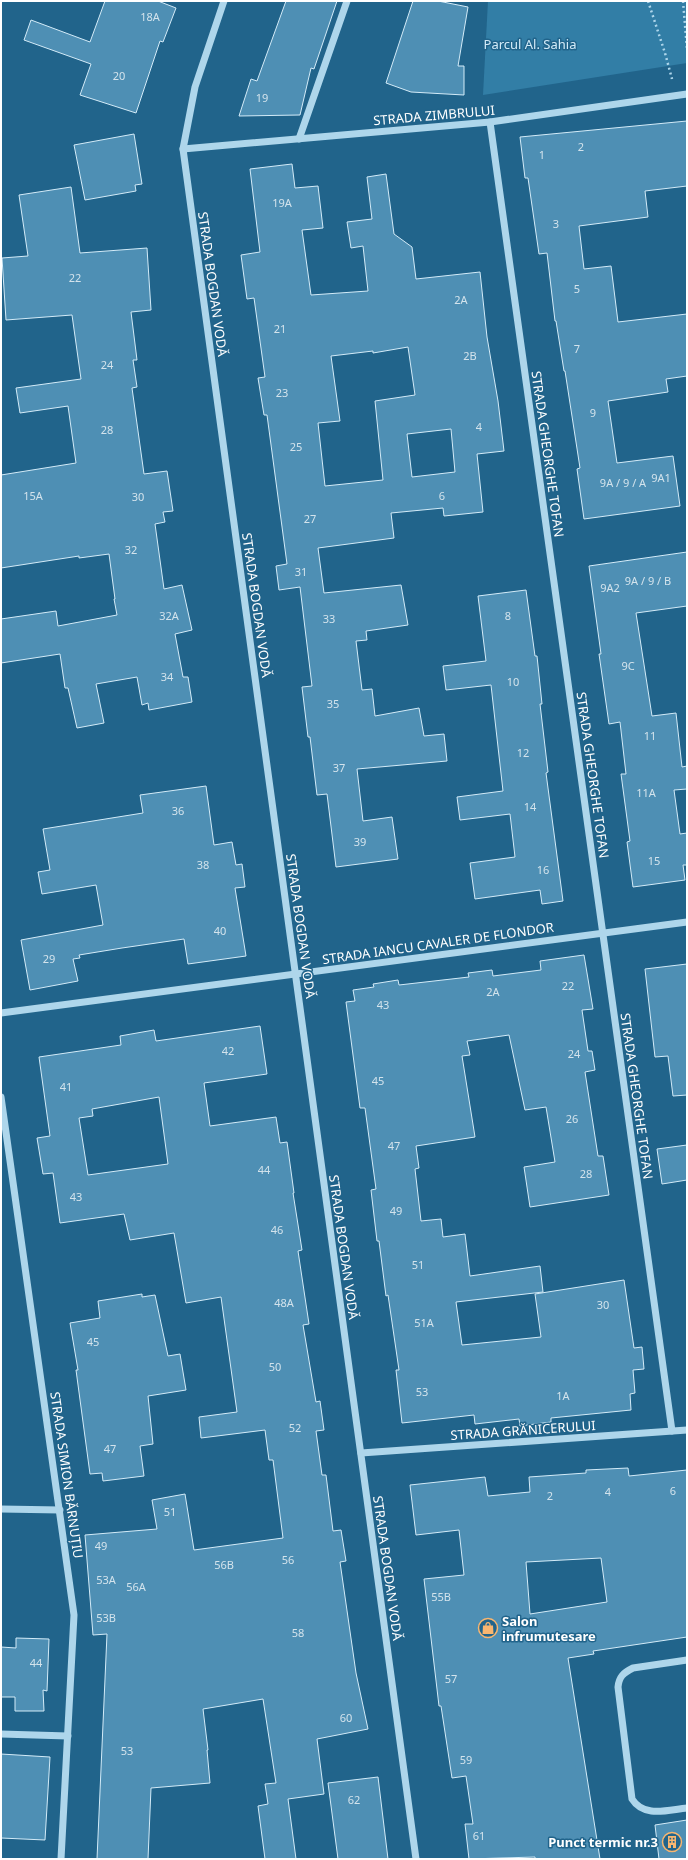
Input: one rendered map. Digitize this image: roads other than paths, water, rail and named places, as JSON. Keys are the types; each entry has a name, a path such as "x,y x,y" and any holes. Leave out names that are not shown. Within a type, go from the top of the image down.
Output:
{"street":[{"name":"STRADA BOGDAN VODĂ","path":"224,1 195,87 182,149 416,1859"},
{"path":"299,139 347,1"},
{"name":"STRADA ZIMBRULUI","path":"182,149 490,122 687,94"},
{"name":"STRADA GHEORGHE TOFAN","path":"490,122 672,1431"},
{"name":"STRADA IANCU CAVALER DE FLONDOR","path":"1,1013 687,922"},
{"name":"STRADA SIMION BĂRNUȚIU","path":"1,1097 74,1615 61,1859"},
{"name":"STRADA GRĂNICERULUI","path":"360,1454 687,1430"},
{"path":"1,1509 60,1510"},
{"path":"687,1660 633,1668 625,1672 619,1679 618,1687 632,1799 636,1805 650,1812 687,1808"},
{"path":"1,1734 68,1736"}],"place":[{"name":"Salon infrumutesare","path":"488,1628"},
{"name":"Punct termic nr.3","path":"672,1842"}],"park label":[{"name":"Parcul Al. Sahia","path":"530,44"}]}
